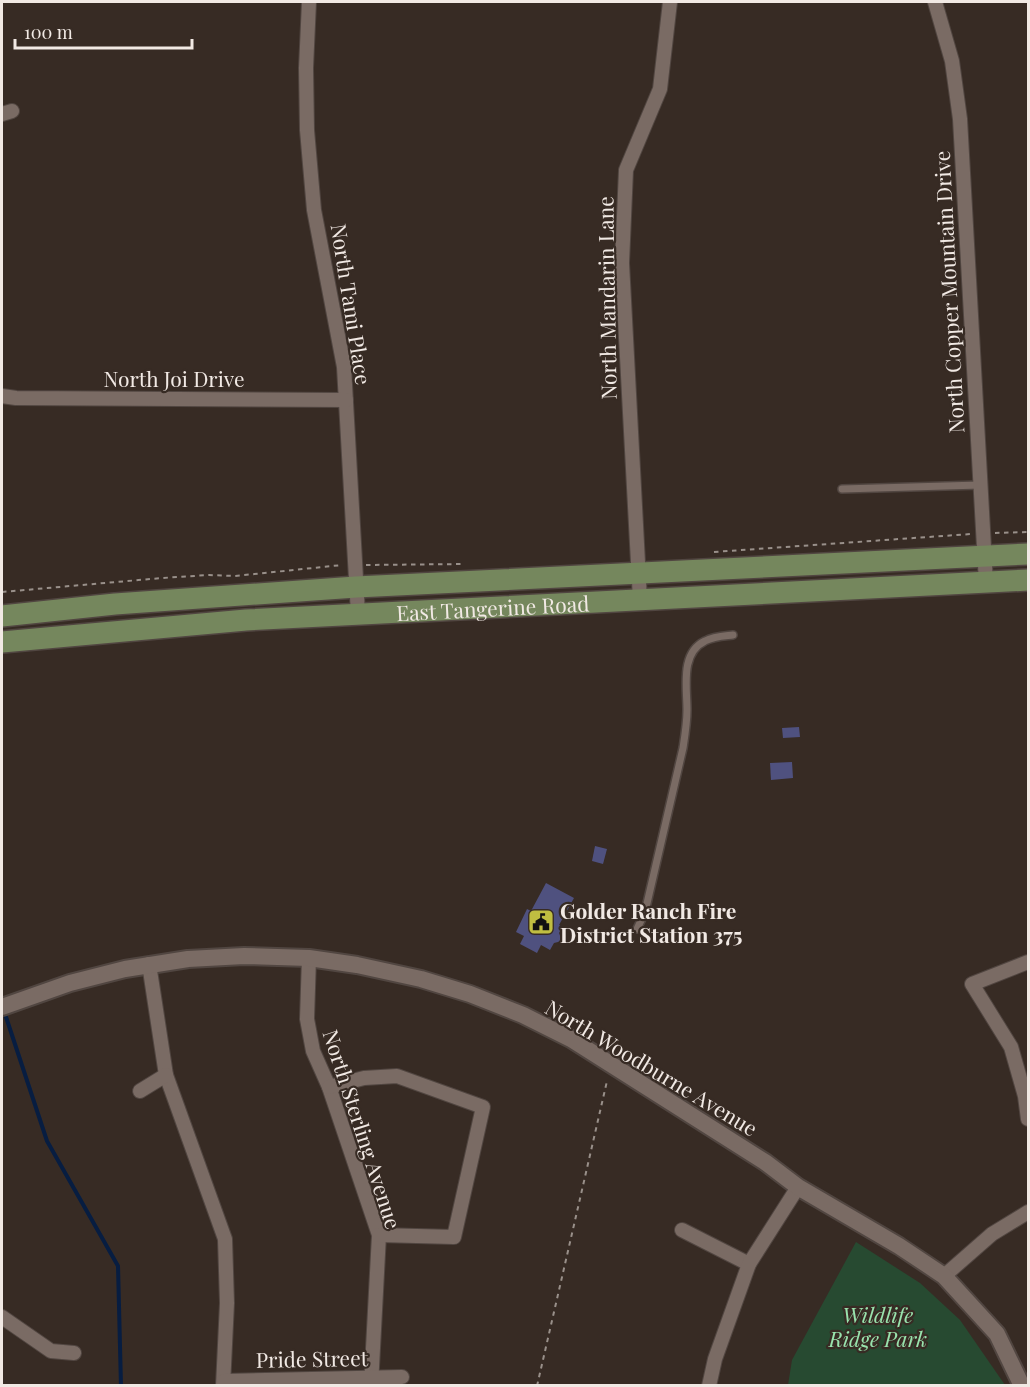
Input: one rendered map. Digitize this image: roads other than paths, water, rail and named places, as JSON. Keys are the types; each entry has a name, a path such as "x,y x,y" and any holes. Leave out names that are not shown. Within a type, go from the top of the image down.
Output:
{"main road":[{"name":"East Tangerine Road","path":"2,616 126,603 356,587 1029,554"},
{"name":"East Tangerine Road","path":"2,642 183,625 358,614 1029,580"}],"street":[{"name":"North Tami Place","path":"309,2 307,89 312,188 340,344 346,400 358,614"},
{"name":"North Mandarin Lane","path":"640,600 622,262 622,224 626,170 660,89 670,2"},
{"name":"North Copper Mountain Drive","path":"934,2 952,61 959,108 986,583"},
{"name":"North Joi Drive","path":"2,396 16,398 346,400"},
{"name":"North Woodburne Avenue","path":"2,1007 70,983 149,964 215,957 309,958 357,964 457,990 523,1015 571,1039 765,1162 798,1187 899,1246 944,1276 997,1334 1022,1386"},
{"name":"North Sterling Avenue","path":"309,958 307,1019 314,1051 329,1087 379,1236 371,1381"},
{"path":"1029,962 972,984 1011,1047 1029,1119"},
{"path":"149,964 166,1075 225,1239 228,1303 224,1383"},
{"path":"140,1091 166,1075"},
{"path":"329,1087 364,1078 397,1076 483,1107 454,1237 379,1236"},
{"path":"709,1386 715,1359 749,1264 798,1187"},
{"path":"944,1276 992,1234 1029,1212"},
{"path":"682,1230 749,1264"},
{"path":"2,1317 51,1351 74,1353"},
{"name":"Pride Street","path":"224,1383 371,1381 402,1377"}],"lane":[{"path":"842,489 980,485"},
{"path":"637,929 645,912 683,748 687,720 687,674 690,658 702,642 715,637 733,635"}],"waterway":[{"path":"6,1017 47,1141 118,1266 121,1386"}],"place":[{"name":"Golder Ranch Fire District Station 375","path":"541,922"}],"park label":[{"name":"Wildlife Ridge Park","path":"878,1326"}]}
